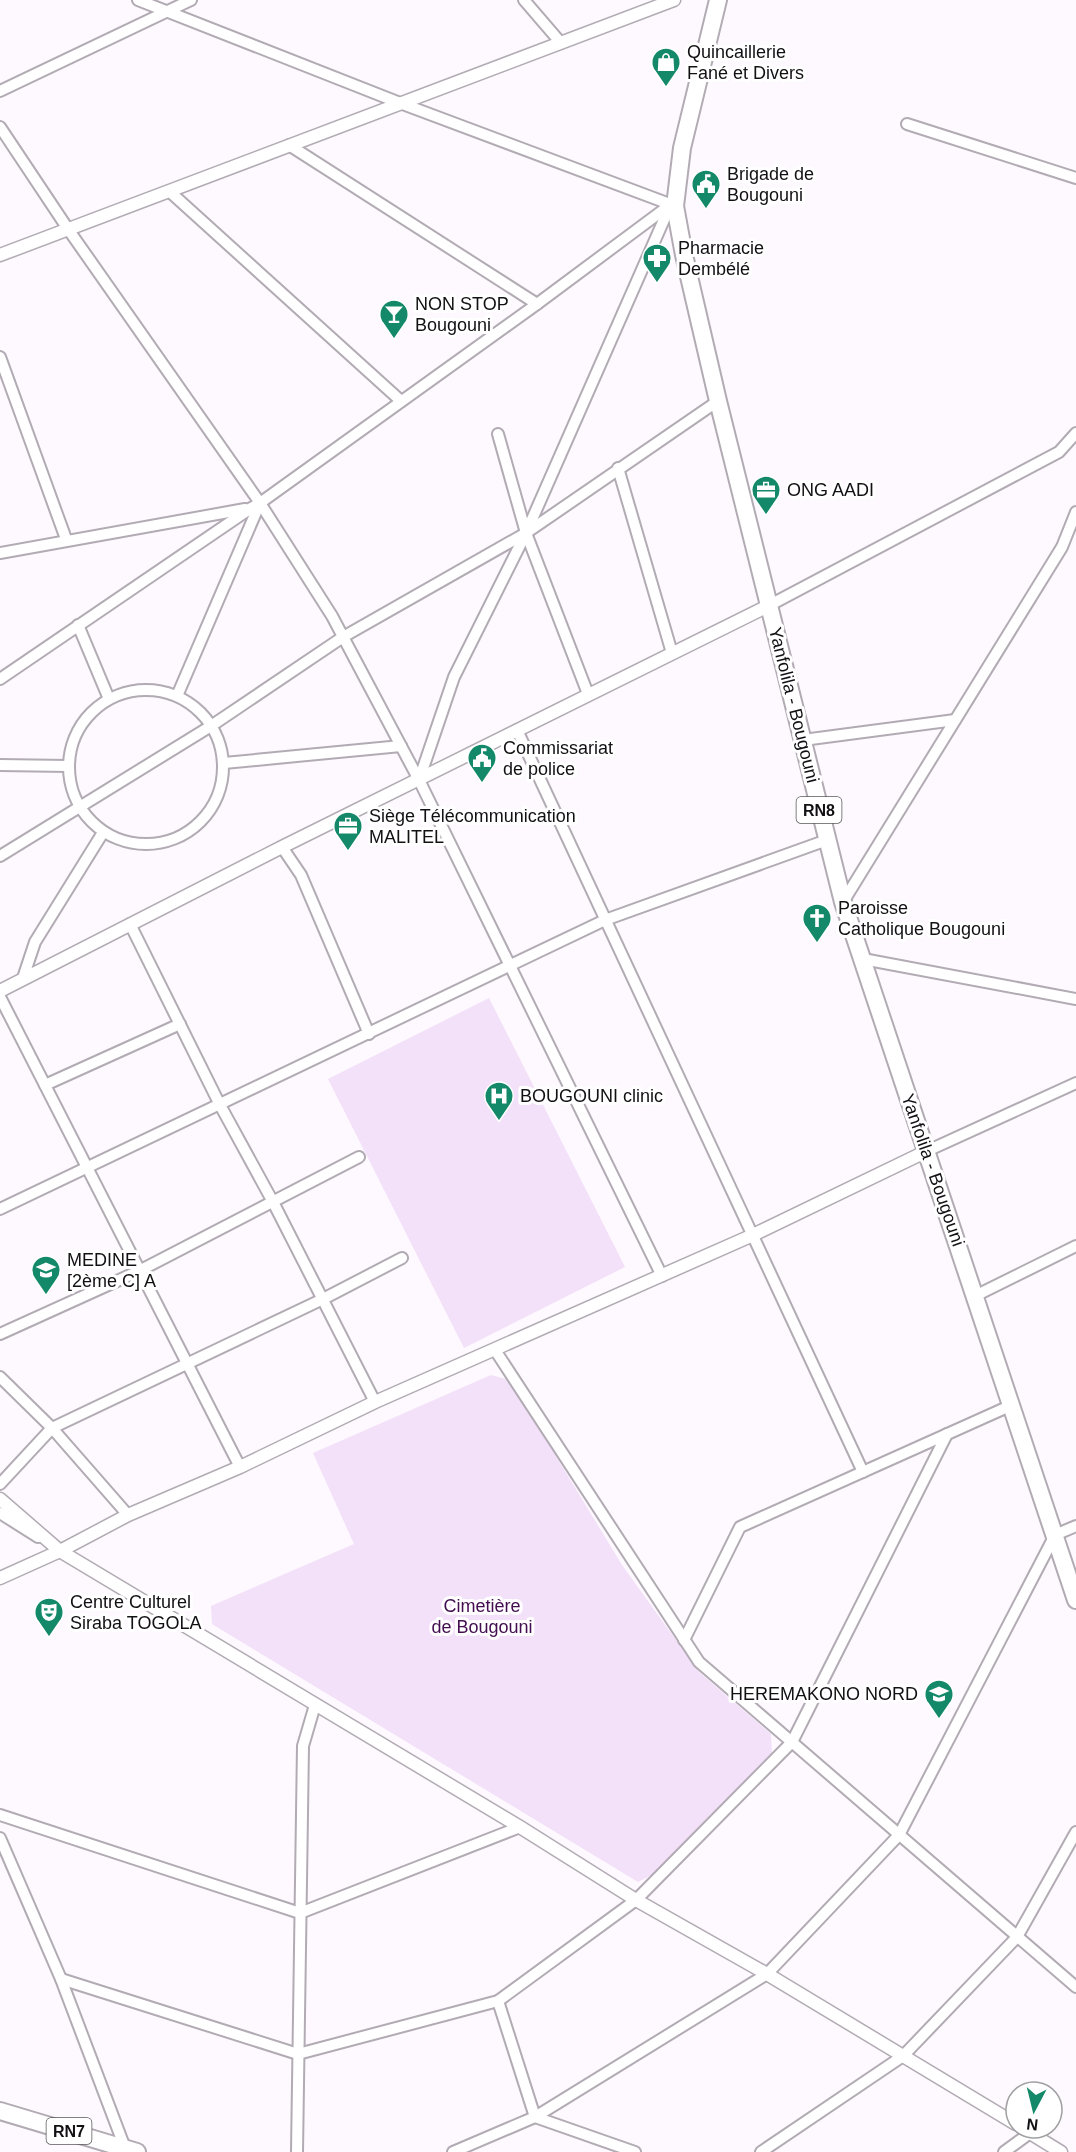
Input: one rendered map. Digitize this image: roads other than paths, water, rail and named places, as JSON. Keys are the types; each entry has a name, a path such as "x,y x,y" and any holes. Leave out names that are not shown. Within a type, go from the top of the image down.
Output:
{"main road":[{"name":"Yanfolila - Bougouni","path":"718,0 682,148 673,205 684,255 718,401 843,902 1076,1600"},
{"name":"RN7","path":"0,2111 129,2151"}],"street":[{"path":"138,0 400,104 673,205"},
{"path":"0,91 191,0"},
{"path":"524,0 561,43"},
{"path":"0,255 674,0"},
{"path":"907,124 1076,178"},
{"path":"0,127 332,616 419,780 662,1276"},
{"path":"289,146 537,304"},
{"path":"169,191 401,400"},
{"path":"0,679 256,506 673,205"},
{"path":"419,780 454,677 526,533 673,205"},
{"path":"0,357 66,539"},
{"path":"0,856 210,726 343,637 526,533 718,401"},
{"path":"0,991 282,847 770,605 1059,452 1076,433"},
{"path":"498,434 526,533 588,694"},
{"path":"618,468 672,653"},
{"path":"0,553 66,539 256,506"},
{"path":"177,696 256,506"},
{"path":"843,902 1062,547 1076,512"},
{"path":"78,626 110,699"},
{"path":"158,690 177,696 200,710 219,739 224,763 222,788 211,810 185,835 149,845 121,841 102,834 84,814 70,785 68,761 75,734 93,710 110,699 130,691 158,690"},
{"path":"802,740 955,720"},
{"path":"517,730 863,1472"},
{"path":"224,763 401,746"},
{"path":"0,765 68,766"},
{"path":"23,978 35,942 102,834"},
{"path":"0,1209 511,967 605,920 827,840"},
{"path":"282,847 301,875 369,1034"},
{"path":"130,924 220,1105 273,1202 375,1402"},
{"path":"863,959 1076,999"},
{"path":"0,997 240,1467"},
{"path":"45,1085 180,1024"},
{"path":"0,1578 60,1551 128,1515 240,1467 375,1402 753,1235 927,1151 1076,1083"},
{"path":"0,1334 139,1271 359,1157"},
{"path":"975,1296 1076,1246"},
{"path":"0,1484 52,1428 323,1299 402,1258"},
{"path":"495,1350 699,1662 1076,1987"},
{"path":"0,1377 52,1428 128,1515"},
{"path":"684,1640 740,1527 1012,1405"},
{"path":"61,1979 298,2054 498,2001 636,1900 792,1742 947,1434"},
{"path":"0,1499 60,1551"},
{"path":"0,1513 520,1827 636,1900 766,1974 1004,2117"},
{"path":"453,2152 535,2117 766,1974 899,1835 1055,1535 1076,1526"},
{"path":"297,2152 303,1746 315,1705"},
{"path":"0,1815 300,1913 520,1827"},
{"path":"761,2152 903,2056 1017,1936 1076,1832"},
{"path":"0,1838 61,1979 129,2151"},
{"path":"498,2001 535,2117"},
{"path":"535,2117 635,2152"},
{"path":"1004,2152 1016,2140"},
{"path":"1042,2140 1061,2152"}],"place":[{"name":"Quincaillerie Fané et Divers","path":"666,88"},
{"name":"Brigade de Bougouni","path":"706,210"},
{"name":"Pharmacie Dembélé","path":"657,284"},
{"name":"NON STOP Bougouni","path":"394,340"},
{"name":"ONG AADI","path":"766,516"},
{"name":"Commissariat de police","path":"482,784"},
{"name":"Siège Télécommunication MALITEL","path":"348,852"},
{"name":"Paroisse Catholique Bougouni","path":"817,944"},
{"name":"BOUGOUNI clinic","path":"499,1122"},
{"name":"MEDINE [2ème C] A","path":"46,1296"},
{"name":"Centre Culturel Siraba TOGOLA","path":"49,1638"},
{"name":"HEREMAKONO NORD","path":"939,1720"}],"park label":[{"name":"Cimetière de Bougouni","path":"482,1616"}]}
